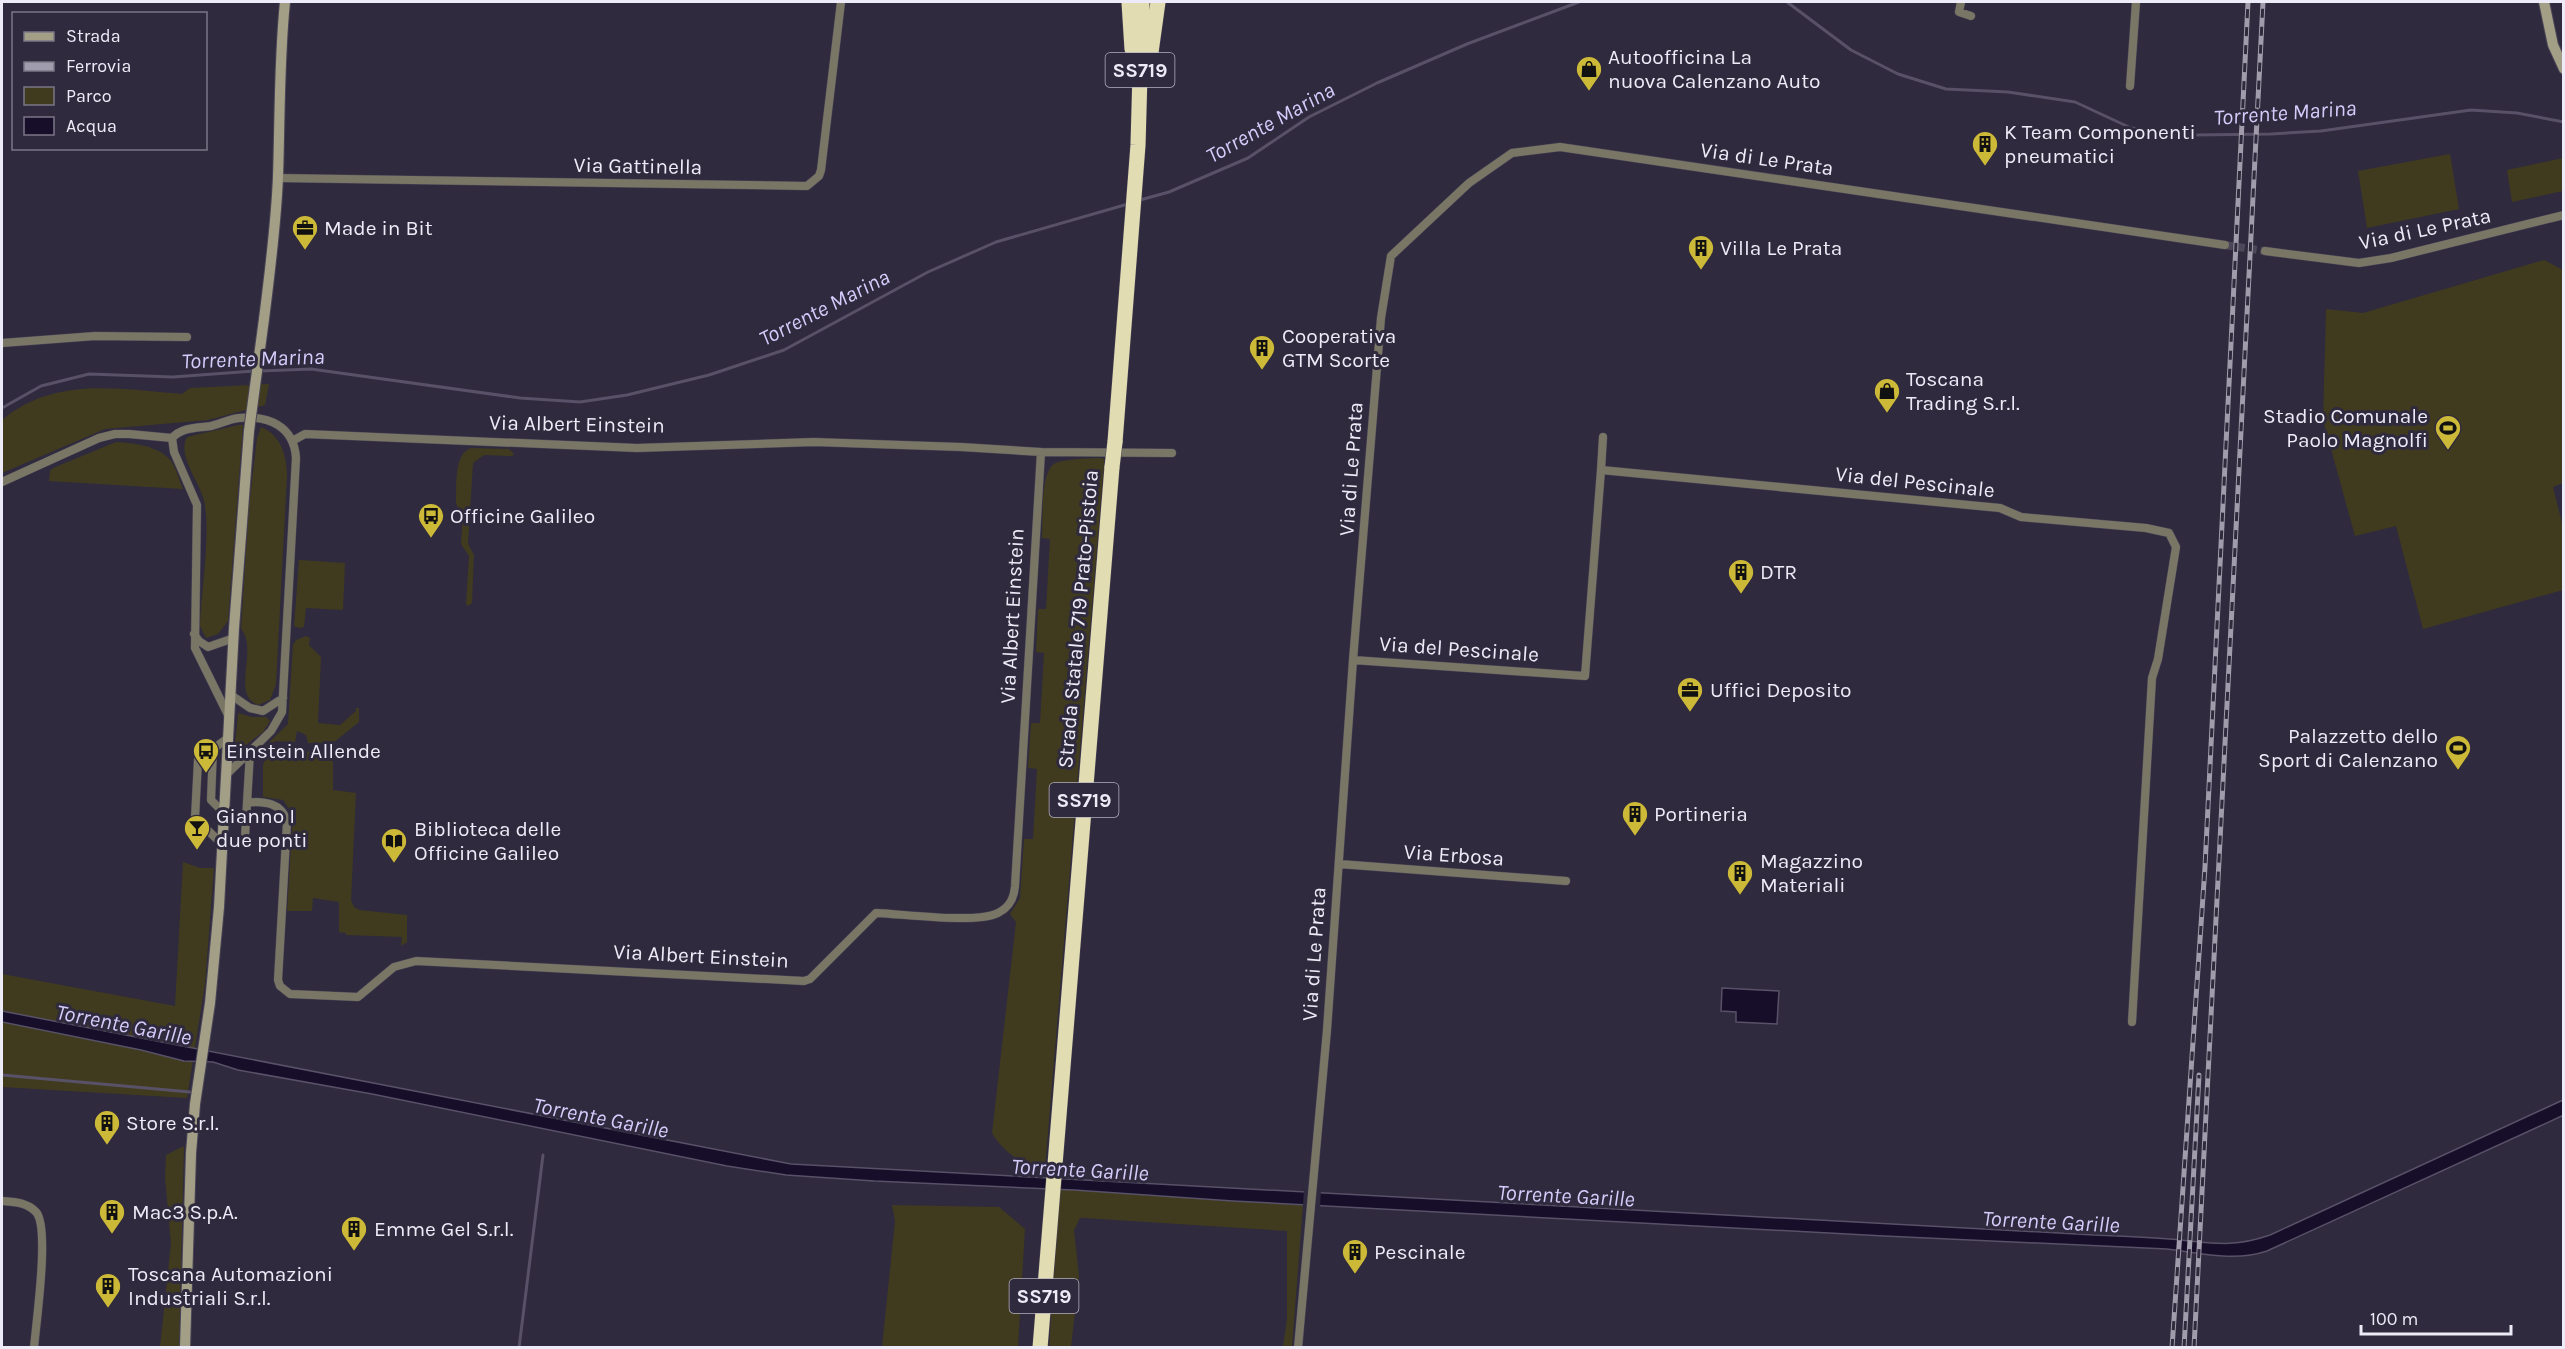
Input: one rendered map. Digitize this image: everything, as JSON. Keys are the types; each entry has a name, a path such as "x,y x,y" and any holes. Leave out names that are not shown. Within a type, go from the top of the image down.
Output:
{"highway":[{"path":"1129,2 1138,142"},
{"name":"Strada Statale 719 Prato-Pistoia","path":"1040,1347 1131,252 1138,142 1142,2"},
{"path":"1138,142 1158,2"}],"street":[{"path":"185,1347 191,1153 195,1104 210,1003 223,845 234,638 249,432 273,253 278,178 280,61 285,2"},
{"name":"Via Gattinella","path":"278,178 807,186 819,176 821,170 841,2"},
{"path":"1961,2 1959,12 1971,16"},
{"path":"2130,86 2136,2"},
{"path":"2544,2 2553,45 2564,69"},
{"name":"Via di Le Prata","path":"1298,1347 1314,1182 1382,303 1391,256 1469,183 1512,153 1560,147 2225,244"},
{"name":"Via di Le Prata","path":"2265,250 2359,263 2391,258 2561,218"},
{"path":"2,343 94,336 187,337"},
{"path":"172,438 177,433 188,429 241,418 276,424 285,429 294,440 296,458 282,712 276,725 226,775"},
{"path":"2,482 107,436 129,434 172,438"},
{"name":"Via Albert Einstein","path":"294,440 305,434 637,448 814,442 961,447 1041,453 1172,453"},
{"path":"1601,470 1603,437"},
{"path":"172,438 174,452 197,505 194,633 196,653 230,718"},
{"name":"Via Albert Einstein","path":"247,802 269,802 285,814 287,822 278,980 280,986 290,994 358,997 394,967 416,961 804,981 810,978 876,913 982,918 999,913 1006,908 1014,894 1041,453"},
{"name":"Via del Pescinale","path":"1353,660 1586,676 1601,470 2000,508 2020,517 2146,528 2169,533 2176,547 2158,658 2152,678 2132,1022"},
{"path":"194,633 199,641 208,646 234,638"},
{"path":"231,695 250,708 263,711 283,698"},
{"path":"223,845 195,818 198,760 228,738"},
{"path":"213,749 211,800 224,813"},
{"path":"245,837 250,752"},
{"name":"Via Erbosa","path":"1339,864 1566,881"},
{"path":"2,1201 17,1202 30,1207 36,1211 42,1223 43,1244 34,1347"}],"green space":[{"path":"2450,154 2459,209 2367,228 2358,171"},
{"path":"2563,158 2563,191 2512,202 2507,170"},
{"name":"Stadio Comunale Paolo Magnolfi","path":"2544,260 2563,270 2563,483 2553,487 2563,527 2563,590 2423,629 2396,526 2355,536 2323,420 2326,309 2363,313"},
{"path":"269,384 265,405 208,420 105,429 2,473 2,420 22,406 43,397 65,391 88,389 111,388 182,394 190,388"},
{"path":"243,425 228,621 218,634 206,638 200,626 206,542 205,510 203,497 186,459 185,444 187,437"},
{"path":"261,427 274,435 282,447 287,476 276,684 270,700 258,705 250,699 246,691 247,648 246,638 241,629 249,506 257,438"},
{"path":"116,442 146,446 166,456 173,464 183,489 49,481 50,471 53,468"},
{"path":"471,448 509,449 514,454 512,456 484,455 473,463 468,544 474,555 472,603 468,606 466,604 469,556 461,544 463,513 456,503 456,488 461,457"},
{"path":"1104,459 1104,464 1045,1168 1014,1157 992,1133 1016,922 1010,914 1020,898 1024,839 1033,839 1037,769 1028,768 1031,723 1040,723 1044,653 1036,652 1038,609 1046,609 1050,539 1042,538 1044,487 1046,477 1054,464 1069,460"},
{"path":"299,560 345,563 343,610 306,608 304,627 300,628 294,626"},
{"path":"306,636 310,638 309,645 321,657 318,723 340,725 356,711 356,708 359,708 359,722 333,743 308,743 306,735 297,731 295,742 276,741 265,746 288,724 293,645 296,640"},
{"path":"238,713 252,717 266,717 270,721 263,732 238,751 235,746"},
{"path":"308,751 329,752 333,755 333,790 356,793 351,900 354,907 360,910 407,915 407,942 401,946 402,937 346,935 346,933 339,932 339,902 313,898 312,911 287,911 293,815 283,800 263,797 263,766 274,752 293,752 296,762 299,758 304,759"},
{"path":"183,862 200,868 214,868 205,984 187,1098 2,1087 2,974 175,1006"},
{"path":"184,1146 179,1347 160,1347 171,1243 165,1178 166,1155"},
{"path":"1060,1189 1303,1204 1292,1347 1283,1347 1287,1319 1287,1231 1080,1218 1074,1230 1079,1276 1071,1347 1049,1348"},
{"path":"892,1205 999,1207 1025,1229 1018,1347 882,1347 895,1221"}],"water":[{"path":"1722,988 1779,991 1777,1024 1736,1022 1736,1012 1721,1011"},
{"path":"2,1011 791,1164 2220,1243 2243,1242 2270,1235 2563,1100 2564,1115 2267,1251 2230,1256 2167,1249 1884,1236 786,1175 727,1166 372,1094 238,1070 213,1062 184,1061 2,1022"}],"pier":[{"path":"1304,1189 1321,1190 1320,1207 1303,1206"}],"waterway":[{"name":"Torrente Marina","path":"1140,200 1169,192 1248,158 1309,117 1377,83 1467,44 1579,2"},
{"name":"Torrente Marina","path":"1787,2 1851,50 1898,74 1946,89 2008,92 2075,102 2131,128 2195,135 2271,134 2321,131 2471,110 2517,113 2564,122"},
{"name":"Torrente Marina","path":"260,371 311,369 520,398 580,402 627,395 709,375 784,350 928,272 996,242 1128,204"},
{"name":"Torrente Marina","path":"2,408 41,386 89,374 173,377 254,371"},
{"path":"2,1075 190,1092"},
{"path":"519,1348 543,1155"}],"tunnel":[{"path":"2225,245 2265,251"}],"railway":[{"path":"2172,1348 2205,867 2248,2"},
{"path":"2194,1348 2263,2"},
{"path":"2184,1348 2199,1075"}],"place":[{"name":"Autoofficina La nuova Calenzano Auto","path":"1589,92"},
{"name":"K Team Componenti pneumatici","path":"1985,167"},
{"name":"Made in Bit","path":"305,251"},
{"name":"Villa Le Prata","path":"1701,271"},
{"name":"Cooperativa GTM Scorte","path":"1262,371"},
{"name":"Toscana Trading S.r.l.","path":"1887,414"},
{"name":"Stadio Comunale Paolo Magnolfi","path":"2448,451"},
{"name":"Officine Galileo","path":"431,539"},
{"name":"DTR","path":"1741,595"},
{"name":"Uffici Deposito","path":"1690,713"},
{"name":"Palazzetto dello Sport di Calenzano","path":"2458,771"},
{"name":"Einstein Allende","path":"206,774"},
{"name":"Portineria","path":"1635,837"},
{"name":"Gianno I due ponti","path":"197,851"},
{"name":"Biblioteca delle Officine Galileo","path":"394,864"},
{"name":"Magazzino Materiali","path":"1740,896"},
{"name":"Store S.r.l.","path":"107,1146"},
{"name":"Mac3 S.p.A.","path":"112,1235"},
{"name":"Emme Gel S.r.l.","path":"354,1252"},
{"name":"Pescinale","path":"1355,1275"},
{"name":"Toscana Automazioni Industriali S.r.l.","path":"108,1309"}],"water label":[{"name":"Torrente Garille","path":"124,1024"},
{"name":"Torrente Garille","path":"601,1117"},
{"name":"Torrente Garille","path":"1080,1169"},
{"name":"Torrente Garille","path":"1566,1195"},
{"name":"Torrente Garille","path":"2051,1221"}]}
